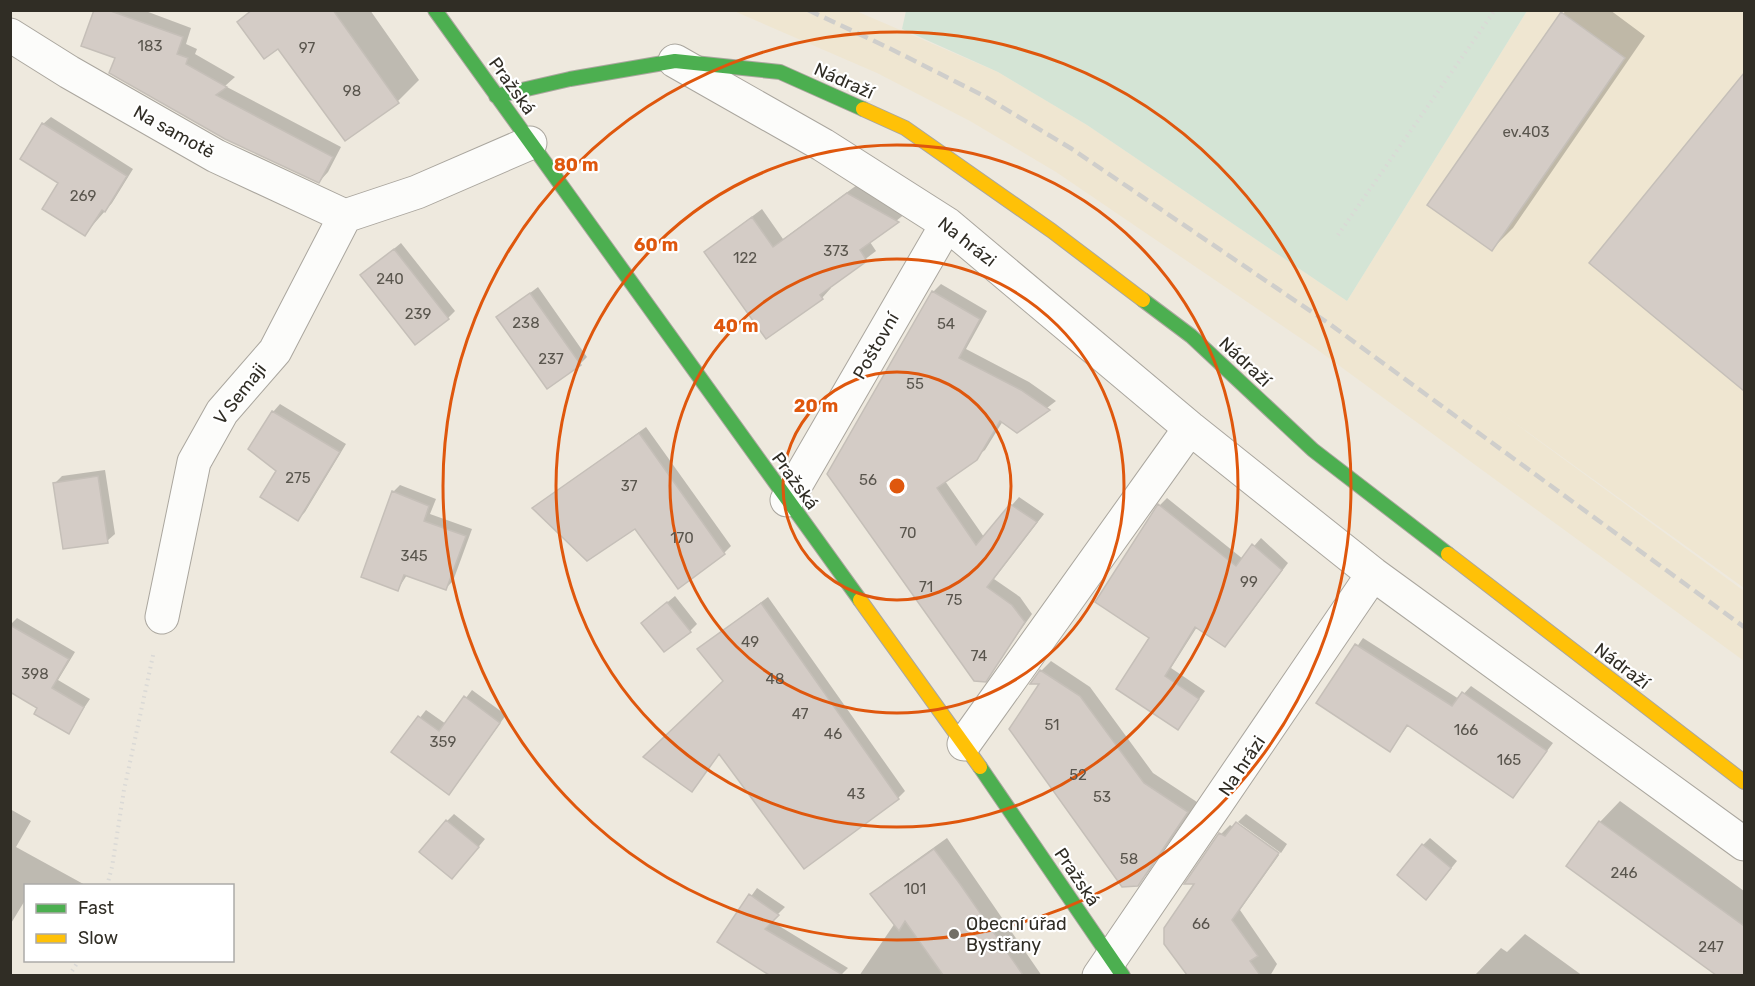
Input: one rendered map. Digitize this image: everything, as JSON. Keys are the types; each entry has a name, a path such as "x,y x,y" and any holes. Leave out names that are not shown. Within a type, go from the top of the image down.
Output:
{"street":[{"name":"Pražská","path":"435,10 964,744 1111,970"},
{"name":"Na samotě","path":"10,35 69,72 216,156 345,216"},
{"path":"496,96 570,78 675,62"},
{"name":"Na hrázi","path":"675,62 823,145 947,224 1190,428 1373,574 1744,844"},
{"name":"Nádraží","path":"675,62 780,72 905,128 1052,231 1191,336 1313,450 1744,782"},
{"path":"345,216 417,192 530,143"},
{"name":"V Semaji","path":"162,617 194,462 222,412 275,351 345,216"},
{"name":"Poštovní","path":"787,500 947,224"},
{"path":"964,744 1190,428"},
{"name":"Na hrázi","path":"1111,970 1373,574"}],"path":[{"path":"1338,235 1495,10"},
{"path":"107,884 124,789 162,617"},
{"path":"69,975 78,962"}],"shaded area":[{"path":"734,11 856,11 998,72 1087,125 1347,301 1527,11 1744,11 1744,588 1490,405 1744,591 1744,661 1315,348 1056,172 970,121 877,73"}],"green space":[{"path":"906,10 1527,11 1347,301 1087,125 998,72 902,29"}],"building":[{"path":"94,10 108,10 183,37 177,54 188,58 186,64 227,87 216,95 333,157 319,183 225,139 109,73 115,58 81,46"},
{"path":"252,10 333,10 399,103 345,141 278,49 264,59 237,22"},
{"path":"1561,12 1625,58 1492,251 1427,205"},
{"path":"1744,73 1744,391 1589,263"},
{"path":"42,123 127,176 105,212 102,210 85,236 42,209 58,183 20,159"},
{"path":"847,193 899,222 860,250 867,261 820,295 823,299 766,339 704,252 752,217 773,247"},
{"path":"394,249 449,319 415,345 360,275"},
{"path":"932,291 980,319 959,358 1021,390 1050,410 1017,433 1000,421 977,460 937,488 976,545 1010,504 1037,522 987,587 1012,605 1025,622 986,682 974,681 827,474"},
{"path":"530,293 581,365 547,389 496,317"},
{"path":"272,411 340,452 298,521 260,497 276,471 248,449"},
{"path":"639,433 725,554 678,589 635,529 587,561 532,508"},
{"path":"98,476 108,543 63,549 53,483"},
{"path":"392,491 429,506 424,521 466,536 446,590 404,575 398,591 361,577"},
{"path":"1158,504 1236,566 1252,544 1282,570 1225,647 1195,627 1165,676 1199,699 1178,730 1116,689 1149,638 1095,602"},
{"path":"667,602 691,632 664,652 641,623"},
{"path":"761,603 899,799 804,869 719,754 692,792 643,757 723,681 697,649"},
{"path":"10,625 69,659 52,688 84,707 69,734 34,714 37,708 10,692"},
{"path":"1355,644 1452,706 1462,692 1547,751 1513,798 1407,725 1390,752 1316,703"},
{"path":"1040,670 1080,696 1144,783 1188,812 1138,886 1122,887 1009,729 1039,684 1030,684"},
{"path":"464,696 500,723 449,795 391,752 418,716 439,731"},
{"path":"446,820 479,847 452,879 419,852"},
{"path":"1599,821 1744,926 1744,975 1716,975 1566,866"},
{"path":"1236,822 1279,853 1232,920 1258,956 1250,961 1260,975 1187,975 1164,944 1164,928 1194,884 1184,884 1219,833 1225,836"},
{"path":"1422,844 1451,868 1426,900 1397,875"},
{"path":"934,849 1023,975 943,975 905,921 899,931 870,894"},
{"path":"749,894 779,915 765,929 843,975 769,975 717,942"}],"railway":[{"path":"808,10 984,96 1072,149 1331,325 1744,627"}],"traffic: fast":[{"path":"435,10 860,600"},
{"path":"496,96 570,79 675,61 780,72 863,109"},
{"path":"1143,300 1191,336 1313,450 1448,554"},
{"path":"980,767 1123,976"}],"traffic: slow":[{"path":"863,109 905,128 1052,231 1143,300"},
{"path":"1448,554 1744,782"},
{"path":"860,600 980,767"}],"place":[{"name":"Obecní úřad Bystřany","path":"954,934"}]}
